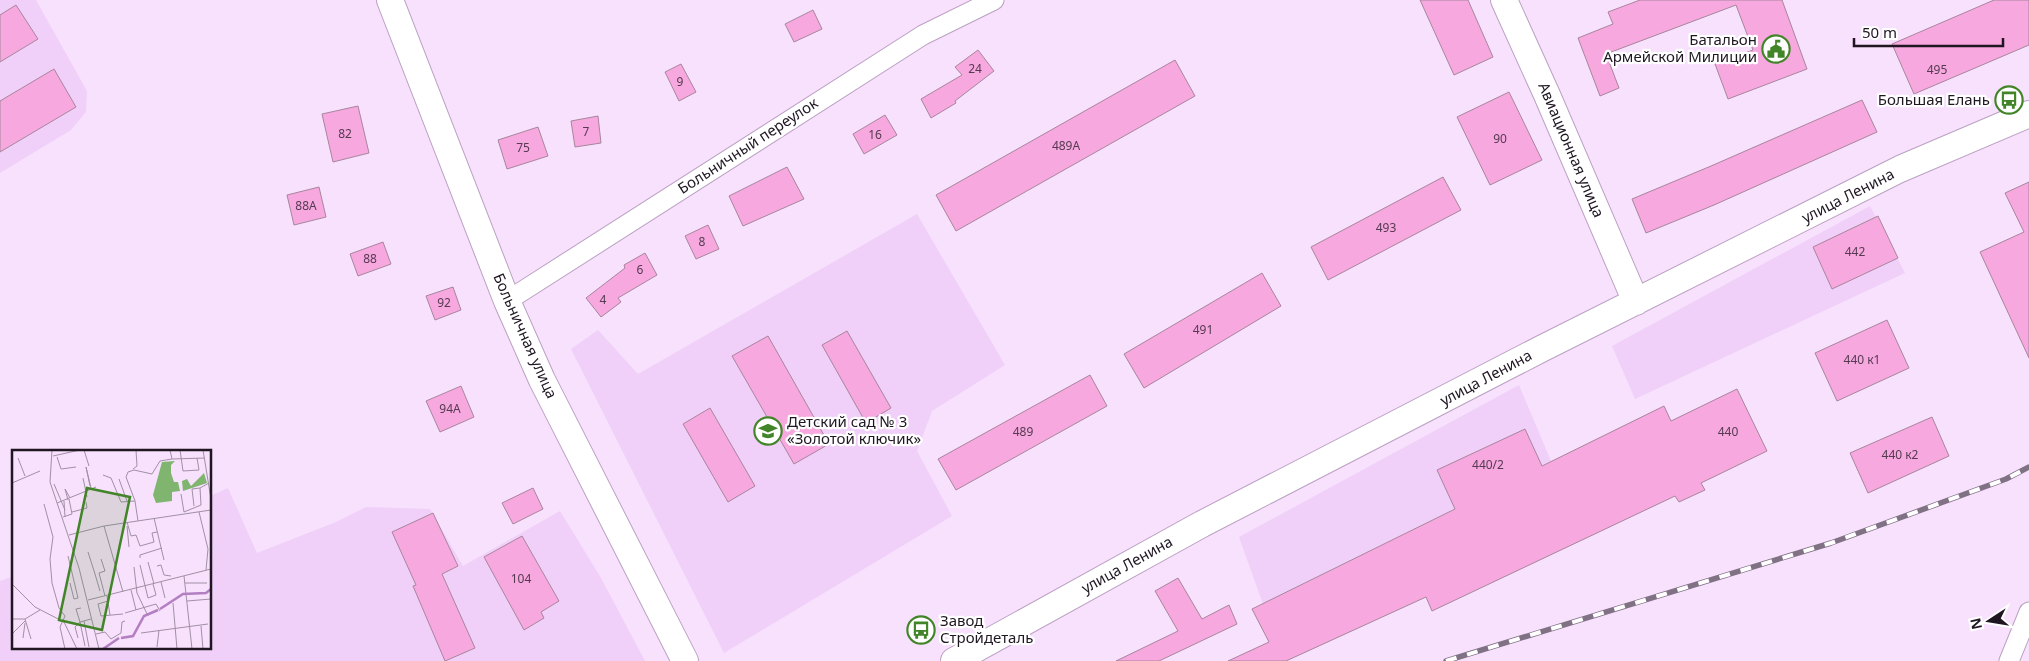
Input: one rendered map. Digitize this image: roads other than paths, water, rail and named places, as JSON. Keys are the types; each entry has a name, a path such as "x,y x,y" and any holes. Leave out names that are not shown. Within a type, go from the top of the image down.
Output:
{"main road":[{"name":"Больничная улица","path":"390,0 507,301 542,380 685,661"},
{"name":"Авиационная улица","path":"1504,0 1636,302"},
{"name":"улица Ленина","path":"954,661 1202,524 1636,302 1900,170 2029,114"}],"street":[{"name":"Больничный переулок","path":"507,301 923,35 994,0"},
{"path":"2009,661 2029,612"}],"railway":[{"path":"1446,661 1831,543 2006,479 2029,467"}],"place":[{"name":"Батальон Армейской Милиции","path":"1776,49"},
{"name":"Большая Елань","path":"2009,100"},
{"name":"Детский сад № 3 «Золотой ключик»","path":"768,431"},
{"name":"Завод Стройдеталь","path":"921,630"}]}
